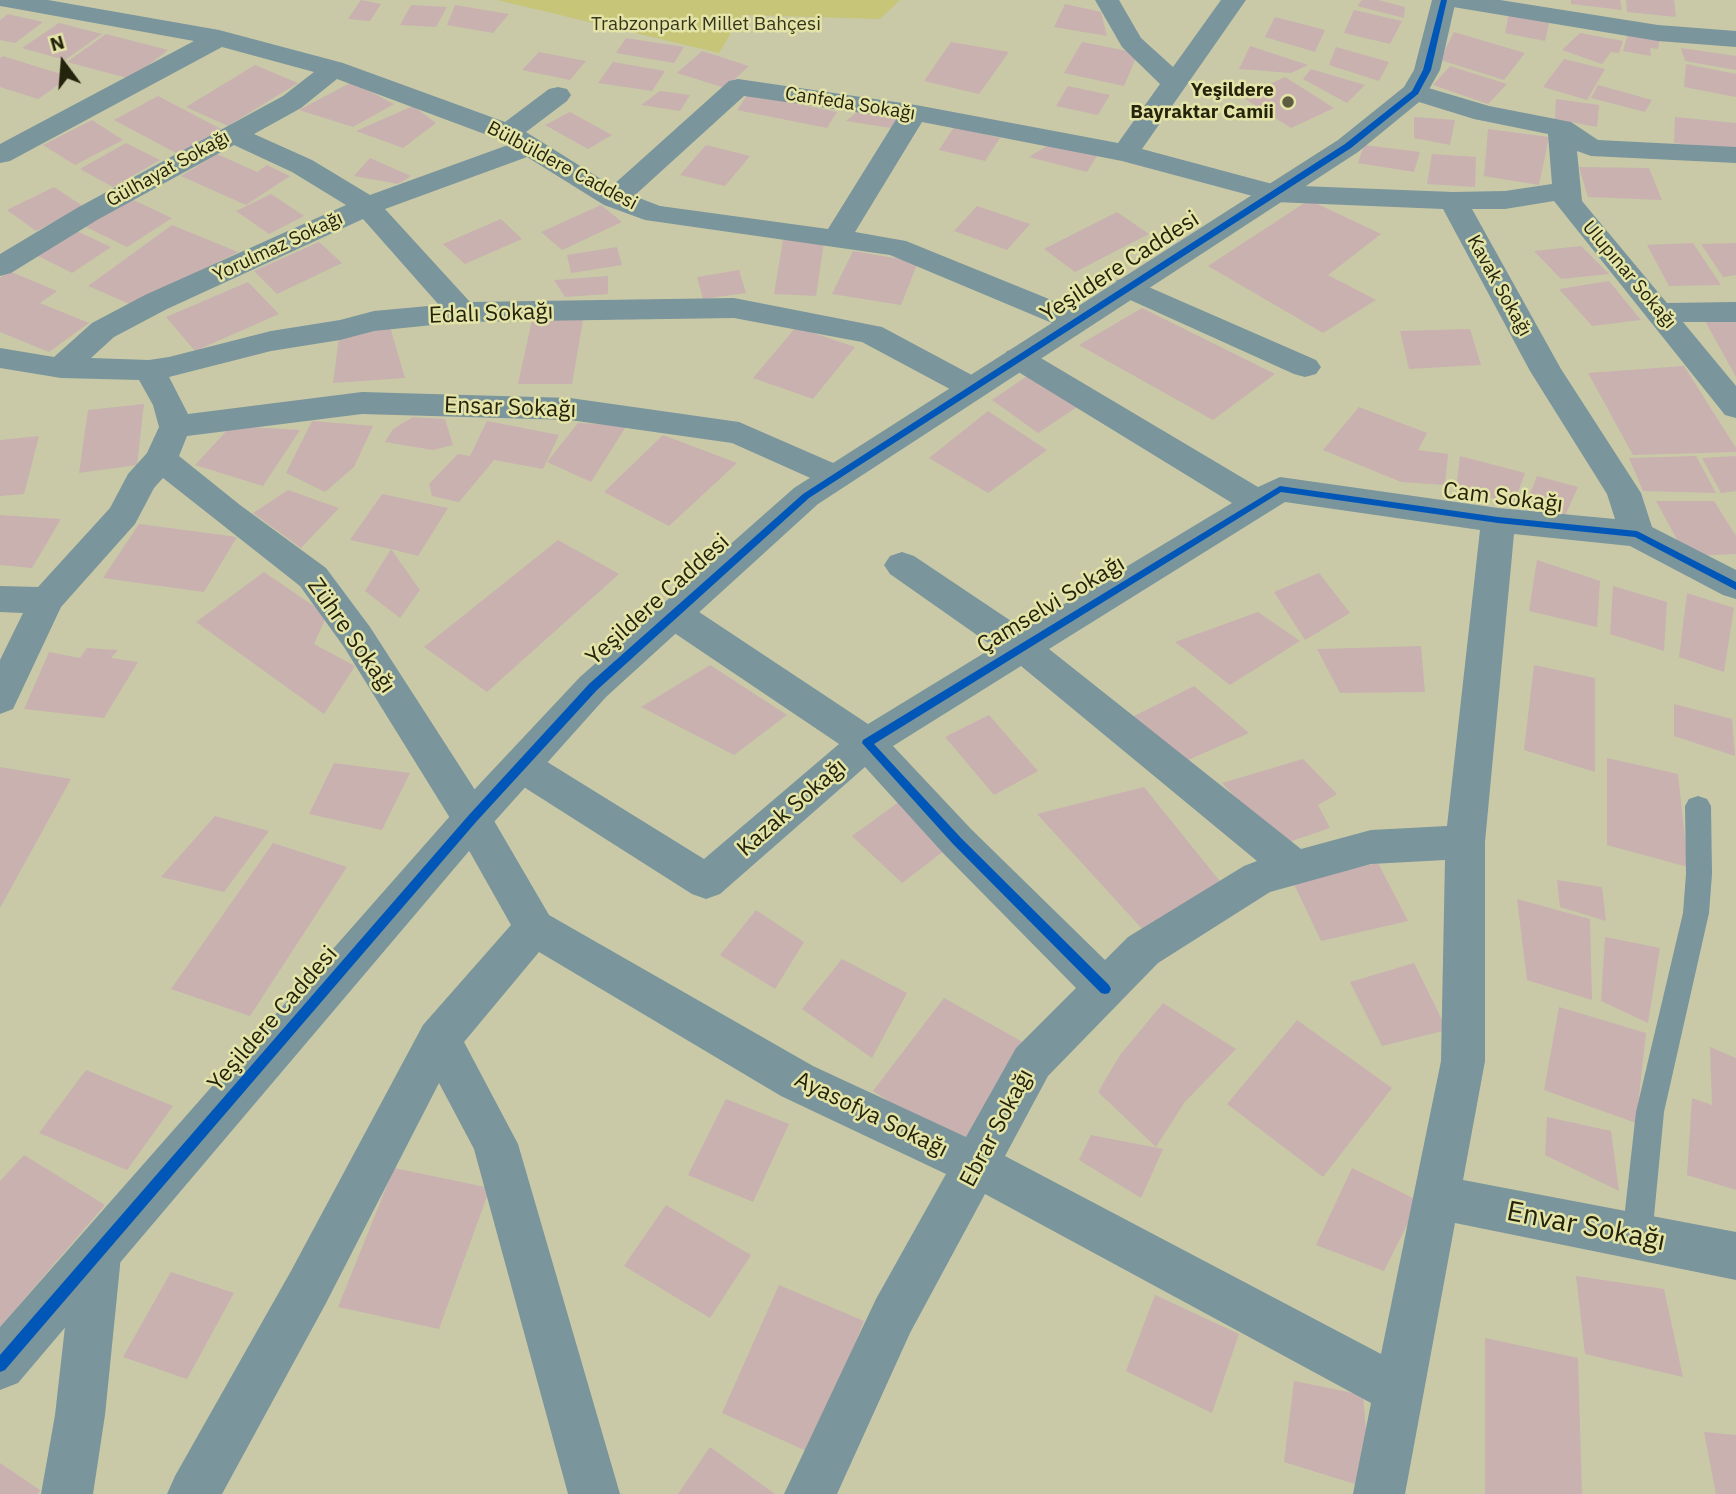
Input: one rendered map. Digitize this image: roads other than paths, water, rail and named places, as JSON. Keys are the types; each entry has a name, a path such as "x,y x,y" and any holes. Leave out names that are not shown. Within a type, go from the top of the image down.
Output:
{"street":[{"name":"Bülbüldere Caddesi","path":"6,0 219,38 334,69 518,140 614,199 654,214 896,247 1075,321"},
{"path":"1107,0 1131,42 1174,83"},
{"path":"1125,153 1234,0"},
{"name":"Yeşildere Caddesi","path":"0,1365 472,819 593,687 806,496 1348,146 1415,92 1427,70 1444,0"},
{"path":"1453,0 1658,33 1736,39"},
{"path":"0,155 219,38"},
{"name":"Gülhayat Sokağı","path":"0,267 87,214 292,102 334,69"},
{"name":"Canfeda Sokağı","path":"614,199 738,87 916,113 1125,153 1275,193"},
{"path":"1415,92 1484,113 1561,128 1591,148 1736,155"},
{"path":"462,312 367,206 518,140 558,95"},
{"path":"836,239 909,120 916,113"},
{"name":"Ulupınar Sokağı","path":"1561,128 1568,202 1736,407"},
{"name":"Yorulmaz Sokağı","path":"233,134 302,166 367,206"},
{"name":"Kavak Sokağı","path":"1275,193 1453,201 1506,200 1567,190"},
{"name":"Kavak Sokağı","path":"1453,201 1546,371 1623,493 1637,534"},
{"name":"Yorulmaz Sokağı","path":"61,368 103,330 156,302 367,206"},
{"path":"1128,287 1305,368"},
{"name":"Edalı Sokağı","path":"0,358 61,368 149,370 169,368 271,341 340,330 374,321 462,312 734,308 871,334 972,388"},
{"path":"1661,313 1736,312"},
{"path":"1017,358 1258,503"},
{"path":"0,699 47,600 122,515 140,482 168,443 169,405 149,370"},
{"name":"Ensar Sokağı","path":"168,443 362,403 570,409 739,433 835,477"},
{"name":"Zühre Sokağı","path":"168,443 229,514 313,577 357,637 472,819 534,928"},
{"name":"Cam Sokağı","path":"1258,503 1280,489 1498,520 1637,534 1736,586"},
{"name":"Çamselvi Sokağı","path":"867,743 1258,503"},
{"path":"1380,1494 1463,1061 1465,842 1498,520"},
{"path":"902,565 1022,647 1296,869"},
{"path":"0,599 47,600"},
{"name":"Kazak Sokağı","path":"522,766 706,882 867,743 674,614"},
{"path":"867,743 957,841 1105,989"},
{"name":"Ebrar Sokağı","path":"810,1494 893,1317 1032,1062 1143,950 1258,878 1371,848 1465,842"},
{"path":"193,1494 308,1288 439,1038 534,928"},
{"name":"Ayasofya Sokağı","path":"534,928 797,1082 976,1166 1399,1390"},
{"path":"439,1038 495,1144 594,1494"},
{"name":"Envar Sokağı","path":"1436,1198 1736,1256"},
{"path":"67,1494 80,1415 97,1255"}],"lane":[{"path":"1637,1237 1650,1112 1696,913 1699,874 1698,806"}],"place":[{"name":"Yeşildere Bayraktar Camii","path":"1288,102"}],"park label":[{"name":"Trabzonpark Millet Bahçesi","path":"706,25"}]}
